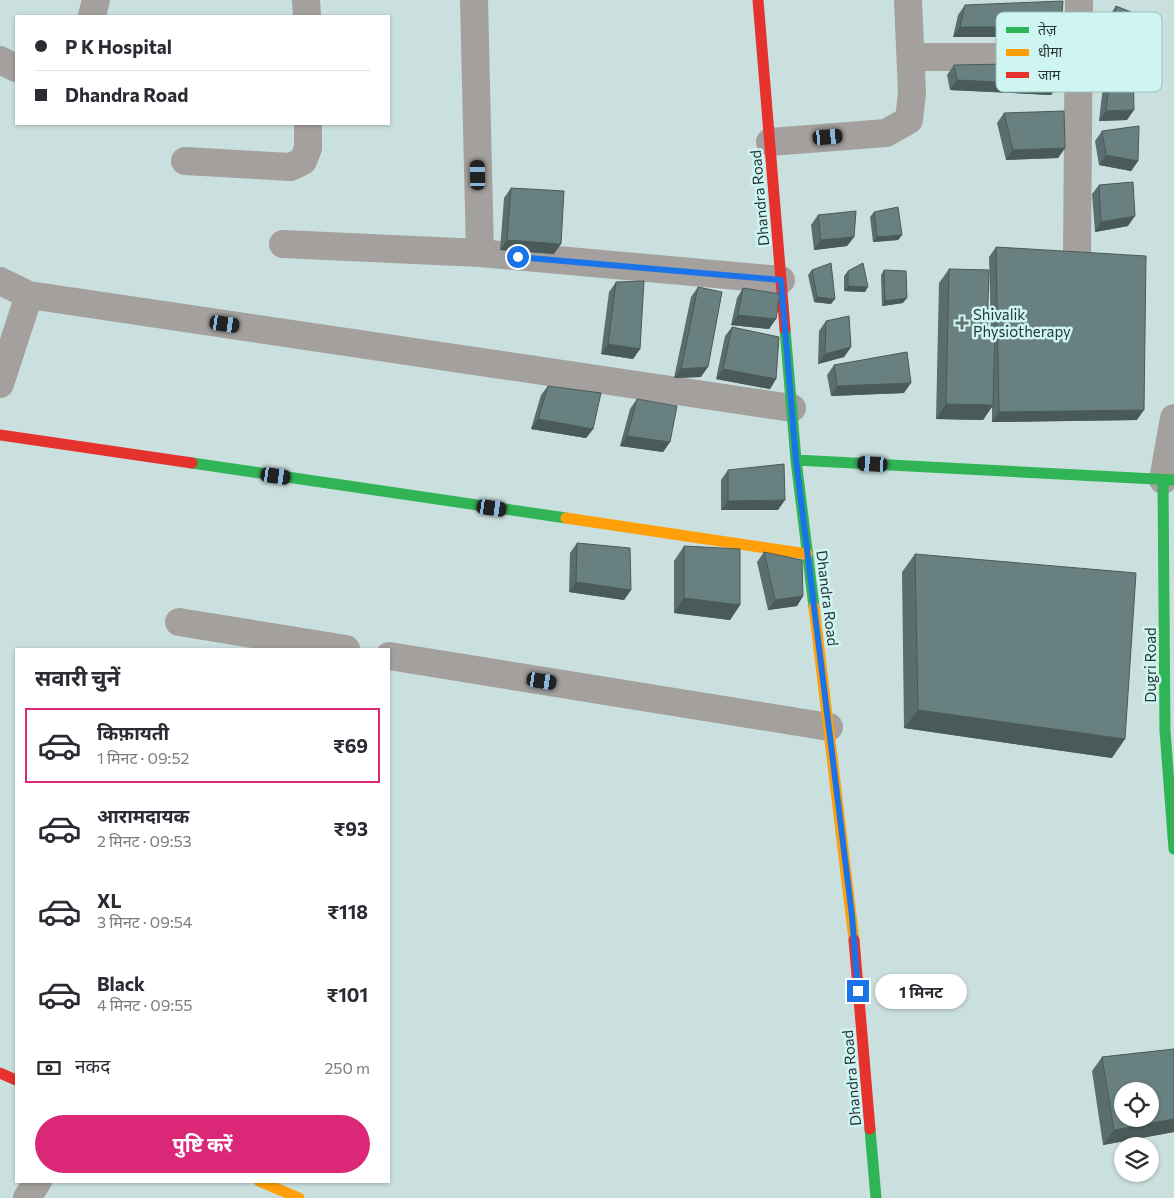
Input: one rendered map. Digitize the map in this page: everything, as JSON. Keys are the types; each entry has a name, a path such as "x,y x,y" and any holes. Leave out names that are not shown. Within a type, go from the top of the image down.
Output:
{"street":[{"path":"92,15 96,0"},
{"path":"306,0 307,15"},
{"path":"474,0 480,253"},
{"name":"Dhandra Road","path":"758,0 796,460 852,916 876,1198"},
{"path":"770,142 886,132 899,127 909,120 912,93 908,0"},
{"path":"911,57 996,57"},
{"path":"0,60 15,68"},
{"path":"1077,260 1078,92"},
{"path":"185,161 290,167 302,161 308,148 308,125"},
{"path":"283,244 480,253 781,280"},
{"path":"0,281 29,295 792,408"},
{"path":"0,384 29,295"},
{"path":"796,460 1169,480 1174,418"},
{"path":"0,436 807,554"},
{"name":"Dugri Road","path":"1169,480 1165,731 1174,849"},
{"path":"179,622 340,648"},
{"path":"390,656 829,727"},
{"path":"0,1073 15,1080"},
{"path":"27,1198 37,1183"},
{"path":"264,1183 299,1198"}],"building":[{"path":"1063,1 1062,12 996,12 996,27 960,27 965,5"},
{"path":"1116,6 1131,12 1115,12"},
{"path":"996,64 996,82 957,80 954,65"},
{"path":"1108,92 1134,92 1134,110 1106,111"},
{"path":"1064,111 1065,148 1013,150 1004,113"},
{"path":"1139,126 1138,161 1106,155 1102,131"},
{"path":"1133,182 1135,216 1101,222 1099,185"},
{"path":"511,188 564,191 561,244 507,240"},
{"path":"898,207 902,235 877,237 874,212"},
{"path":"856,211 854,237 821,240 818,215"},
{"path":"996,247 1146,256 1144,410 999,412"},
{"path":"831,263 835,299 817,297 812,270"},
{"path":"863,263 868,287 848,286 848,271"},
{"path":"949,269 989,270 987,334 995,334 993,405 946,404"},
{"path":"884,270 906,271 907,298 885,301"},
{"path":"644,281 640,349 608,344 616,282"},
{"path":"698,287 722,292 708,367 681,369"},
{"path":"743,288 780,294 776,319 738,315"},
{"path":"849,316 851,347 825,354 826,321"},
{"path":"732,327 779,337 776,379 723,369"},
{"path":"907,352 911,383 837,386 834,365"},
{"path":"548,386 601,393 593,429 538,419"},
{"path":"637,399 677,406 670,442 627,436"},
{"path":"784,464 785,500 728,501 728,470"},
{"path":"577,543 630,548 631,590 576,582"},
{"path":"684,546 740,549 740,605 684,598"},
{"path":"764,552 802,560 803,596 775,600"},
{"path":"915,554 1136,573 1125,739 918,710"},
{"path":"1174,1049 1174,1119 1159,1122 1159,1082 1114,1082 1114,1127 1130,1127 1114,1130 1102,1057"}],"traffic: fast":[{"path":"785,329 796,460 814,607"},
{"path":"796,460 1174,480"},
{"path":"192,463 566,518"},
{"path":"1163,480 1165,731 1174,849"},
{"path":"870,1129 876,1198"}],"traffic: slow":[{"path":"566,518 807,554"},
{"path":"814,607 854,940"},
{"path":"264,1183 299,1198"}],"traffic: jam":[{"path":"758,0 785,329"},
{"path":"0,435 192,463"},
{"path":"854,940 870,1129"},
{"path":"0,1073 15,1080"}],"place":[{"name":"Shivalik Physiotherapy","path":"962,323"}],"route":[{"path":"518,257 781,280 796,460 852,916 858,991"}]}
